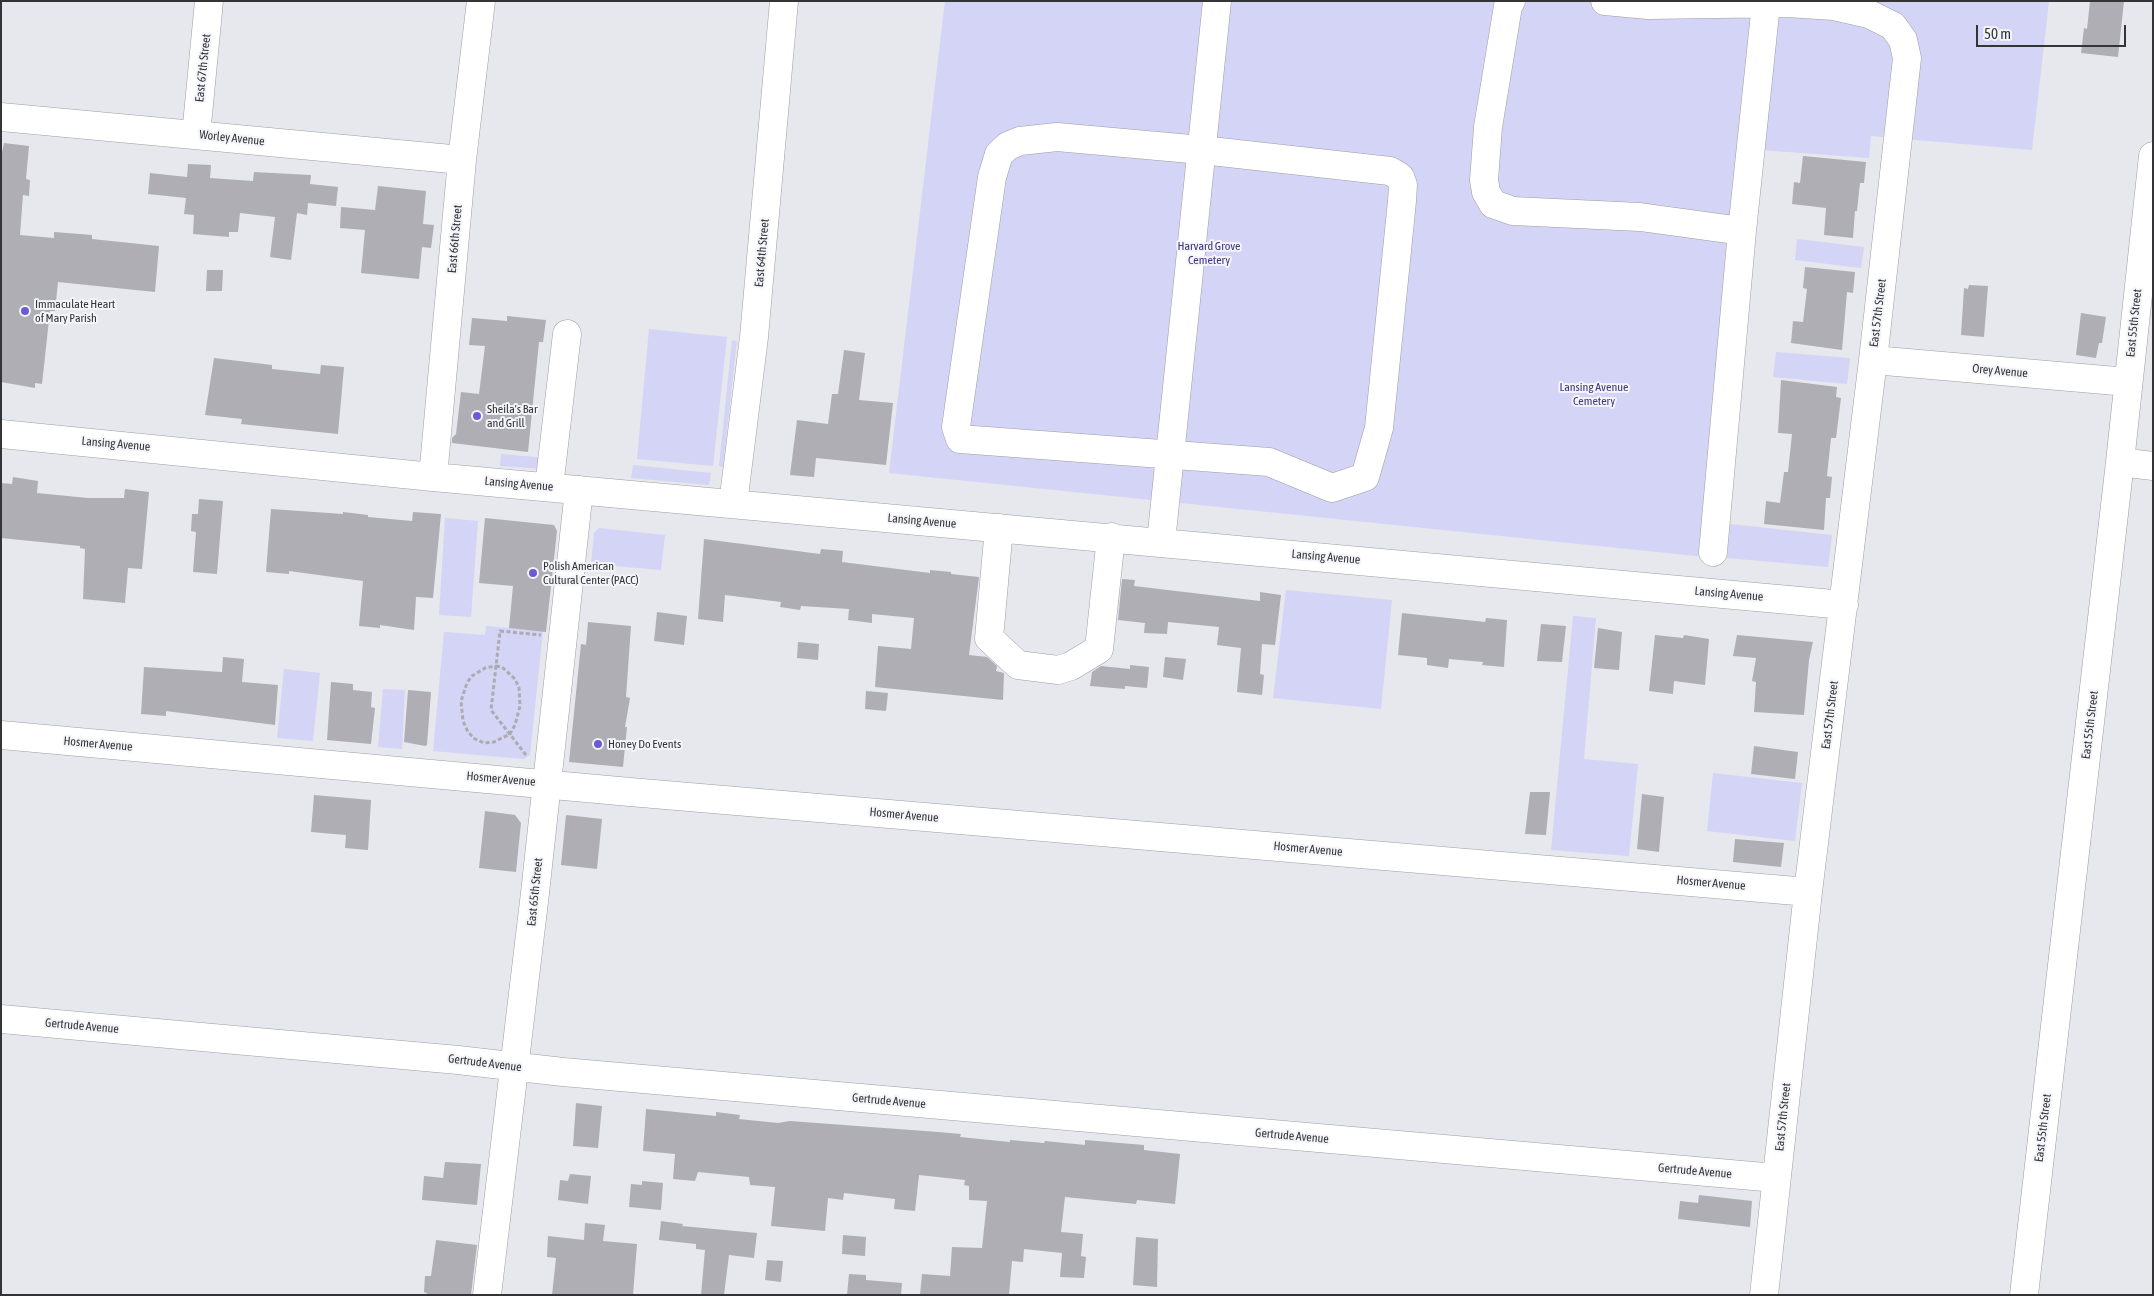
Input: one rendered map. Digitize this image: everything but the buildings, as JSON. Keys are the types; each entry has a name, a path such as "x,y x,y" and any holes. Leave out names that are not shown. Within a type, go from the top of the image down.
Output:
{"street":[{"name":"East 67th Street","path":"196,135 209,1"},
{"name":"East 66th Street","path":"433,477 462,160 481,1"},
{"name":"East 64th Street","path":"734,504 754,337 784,1"},
{"path":"1161,542 1217,1"},
{"path":"1511,1 1508,6 1488,126 1484,180 1486,192 1493,204 1513,211 1640,217 1742,231"},
{"name":"East 57th Street","path":"1605,1 1648,5 1809,4 1834,6 1870,14 1893,26 1904,40 1907,58 1844,605 1808,892 1764,1295"},
{"path":"1713,552 1742,231 1766,4"},
{"name":"Worley Avenue","path":"1,117 462,160"},
{"path":"1058,137 1202,150 1390,171 1400,176 1403,185 1402,201 1379,428 1366,477 1332,488 1269,462 1169,454 960,439 956,427 992,177 1000,154 1008,146 1020,141 1058,137"},
{"name":"East 55th Street","path":"2024,1295 2120,462 2153,156"},
{"path":"549,487 567,334"},
{"name":"Orey Avenue","path":"1873,360 2128,382"},
{"name":"Lansing Avenue","path":"1,434 433,477 1844,605"},
{"path":"2120,462 2153,466"},
{"name":"East 65th Street","path":"487,1295 536,893 538,772 579,490"},
{"path":"999,528 989,638 1018,665 1058,670 1070,666 1099,649 1111,537"},
{"name":"Hosmer Avenue","path":"1,735 538,772 1808,892"},
{"name":"Gertrude Avenue","path":"1,1019 458,1060 514,1067 1776,1178"}],"path":[{"path":"538,772 490,710 500,631 547,636"},
{"path":"496,666 502,667 515,679 520,696 518,716 510,734 494,742 484,742 475,739 468,732 461,711 467,682 478,671 496,666"}],"green space":[{"path":"945,1 2049,1 2032,150 1871,136 1869,158 1761,150 1725,559 889,473"},
{"path":"1797,239 1864,247 1861,268 1795,260"},
{"path":"649,329 727,337 713,466 637,459"},
{"path":"732,340 737,341 723,467 719,466"},
{"path":"1776,352 1850,358 1847,384 1773,377"},
{"path":"501,454 547,458 542,469 500,466"},
{"path":"633,465 711,473 709,485 631,478"},
{"path":"445,518 478,521 471,617 439,615"},
{"path":"1730,524 1832,535 1828,567 1727,558"},
{"path":"599,528 665,535 661,570 591,564 594,533"},
{"path":"1286,590 1392,600 1381,709 1273,698"},
{"path":"1573,616 1596,618 1584,759 1638,764 1629,856 1551,850"},
{"path":"486,626 543,631 530,755 524,759 433,751 444,632 485,635"},
{"path":"284,669 320,673 313,741 277,738"},
{"path":"383,689 405,690 402,749 378,747"},
{"path":"1713,773 1802,783 1795,841 1707,831"}],"place":[{"name":"Immaculate Heart of Mary Parish","path":"25,311"},
{"name":"Sheila's Bar and Grill","path":"477,416"},
{"name":"Polish American Cultural Center (PACC)","path":"533,573"},
{"name":"Honey Do Events","path":"598,744"}],"park label":[{"name":"Harvard Grove Cemetery","path":"1209,253"},
{"name":"Lansing Avenue Cemetery","path":"1594,394"}]}
